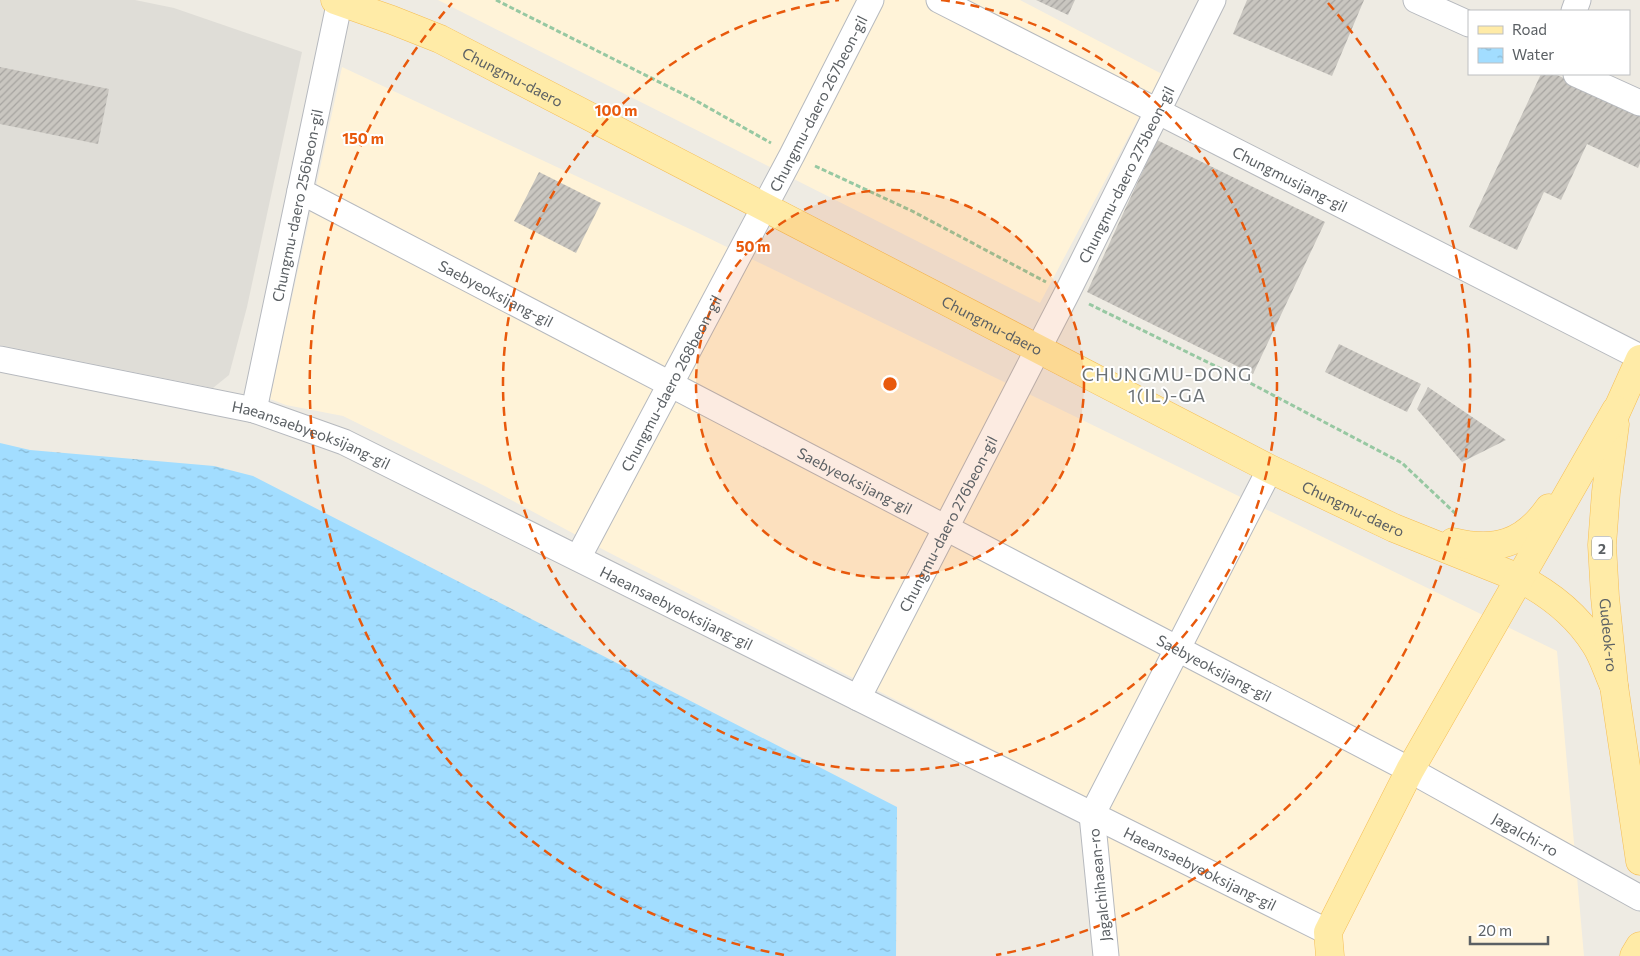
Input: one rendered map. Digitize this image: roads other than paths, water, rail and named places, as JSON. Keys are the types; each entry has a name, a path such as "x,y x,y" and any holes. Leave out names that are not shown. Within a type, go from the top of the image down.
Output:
{"main road":[{"name":"Chungmu-daero","path":"339,0 440,39 1270,469 1394,528 1519,578 1551,596 1577,621 1596,645 1614,686"},
{"name":"Gudeok-ro","path":"1640,358 1616,410 1602,545 1604,596 1614,686 1640,861"},
{"path":"1394,528 1459,543 1490,546 1512,542 1528,531 1545,514 1616,410"},
{"path":"1329,944 1410,770 1616,410"},
{"path":"1634,956 1640,946"}],"street":[{"name":"Chungmu-daero 256beon-gil","path":"254,410 339,0"},
{"name":"Chungmu-daero 267beon-gil","path":"763,208 871,0"},
{"name":"Chungmusijang-gil","path":"939,0 1640,358"},
{"name":"Chungmu-daero 275beon-gil","path":"1037,349 1067,293 1213,0"},
{"path":"1416,0 1468,24"},
{"path":"1578,75 1640,103"},
{"name":"Saebyeoksijang-gil","path":"300,191 1410,770"},
{"name":"Chungmu-daero 268beon-gil","path":"578,558 763,208"},
{"name":"Chungmu-daero 276beon-gil","path":"858,698 1037,349"},
{"name":"Haeansaebyeoksijang-gil","path":"0,359 254,410 344,442 1092,814 1329,944"},
{"path":"1092,814 1270,469"},
{"name":"Jagalchi-ro","path":"1410,770 1640,898"},
{"name":"Jagalchihaean-ro","path":"1092,814 1106,956"}],"water":[{"path":"0,443 30,450 214,466 253,476 897,807 896,956 0,956"}],"district":[{"name":"CHUNGMU-DONG 1(IL)-GA","path":"1167,384"}]}
